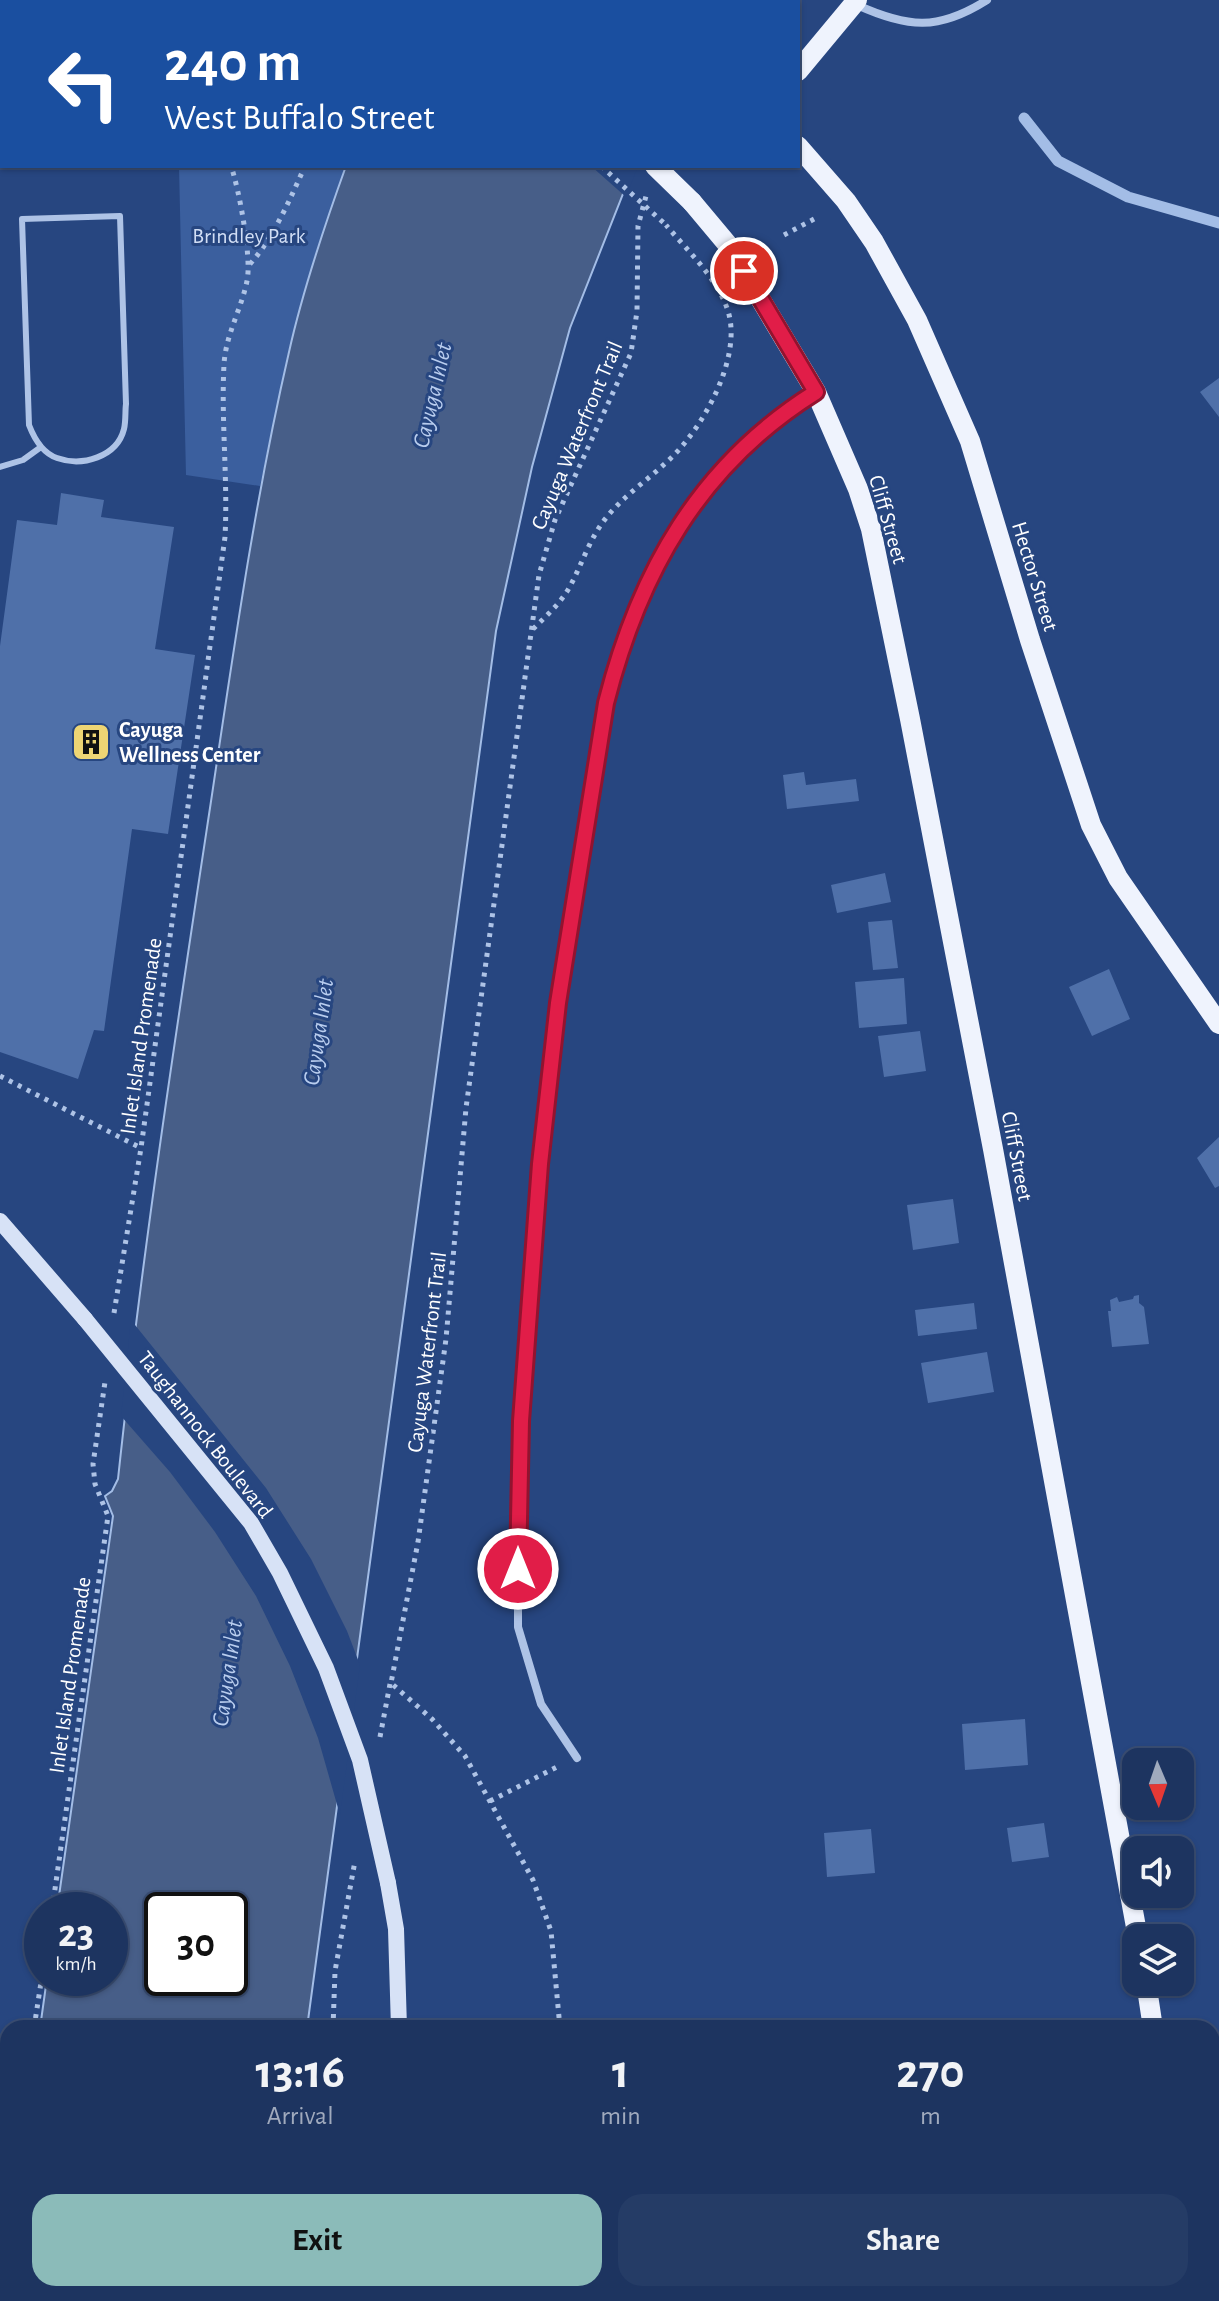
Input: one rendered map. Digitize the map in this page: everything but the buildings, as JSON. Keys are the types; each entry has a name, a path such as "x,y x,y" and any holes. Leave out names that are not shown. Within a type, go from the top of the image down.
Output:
{"main road":[{"path":"800,69 856,2"},
{"name":"Hector Street","path":"800,148 846,201 917,320 970,441 1039,670 1091,825 1118,878 1219,1024"},
{"name":"Cliff Street","path":"657,168 692,202 728,245 816,392 858,489 871,529 993,1149 1135,1924"},
{"name":"Taughannock Boulevard","path":"0,1221 85,1319 251,1523 280,1573 326,1668 356,1748 373,1808 396,1929 399,2020"},
{"path":"1148,1996 1152,2020"}],"street":[{"path":"856,2 889,20 914,24 952,19 987,0"},
{"path":"577,1758 541,1704 518,1627 518,1511 524,1372 540,1164 558,1003 606,703 635,609 681,521 719,471 782,414 816,392"}],"lane":[{"path":"120,216 126,404 124,431 110,451 84,462 55,458 41,447 29,425 22,219 120,216"},
{"path":"0,467 23,460 41,447"}],"path":[{"name":"Inlet Island Promenade","path":"112,1325 141,1148 225,537 226,344 247,283 250,264 231,168"},
{"path":"250,264 285,209 304,168"},
{"path":"532,630 569,588 605,519 626,496 673,456 693,433 708,409 726,365 731,339 728,309 714,284 666,225 603,168"},
{"name":"Cayuga Waterfront Trail","path":"559,2020 551,1931 533,1880 465,1756 432,1719 391,1683 418,1542 446,1339 466,1108 539,575 555,520 631,353 637,311 638,226 647,196"},
{"path":"784,235 816,218"},
{"path":"0,1076 141,1148"},
{"name":"Inlet Island Promenade","path":"55,1892 108,1516 95,1484 93,1464 106,1372"},
{"path":"490,1801 577,1758"},
{"path":"35,2020 39,1996"}],"green space":[{"name":"Brindley Park","path":"179,168 345,168 315,255 289,349 260,486 186,475"}],"water":[{"name":"Cayuga Inlet","path":"345,168 633,168 570,328 532,467 496,631 308,2020 41,2020 44,1996 128,1996 128,1892 60,1892 113,1516 105,1496 112,1491 118,1479 160,1143 227,693 276,409 314,258"}],"pier":[{"path":"593,168 637,168 626,197"},
{"path":"131,1320 266,1488 311,1559 347,1631 360,1665 340,1815 318,1738 290,1666 256,1596 215,1532 170,1472 121,1416"}],"waterway":[{"path":"1024,118 1058,161 1128,197 1219,223"}],"place":[{"name":"Cayuga Wellness Center","path":"91,742"}],"route":[{"path":"518,1569 521,1421 540,1164 558,1003 606,703 635,609 681,521 719,471 782,414 816,392 744,271"}]}
